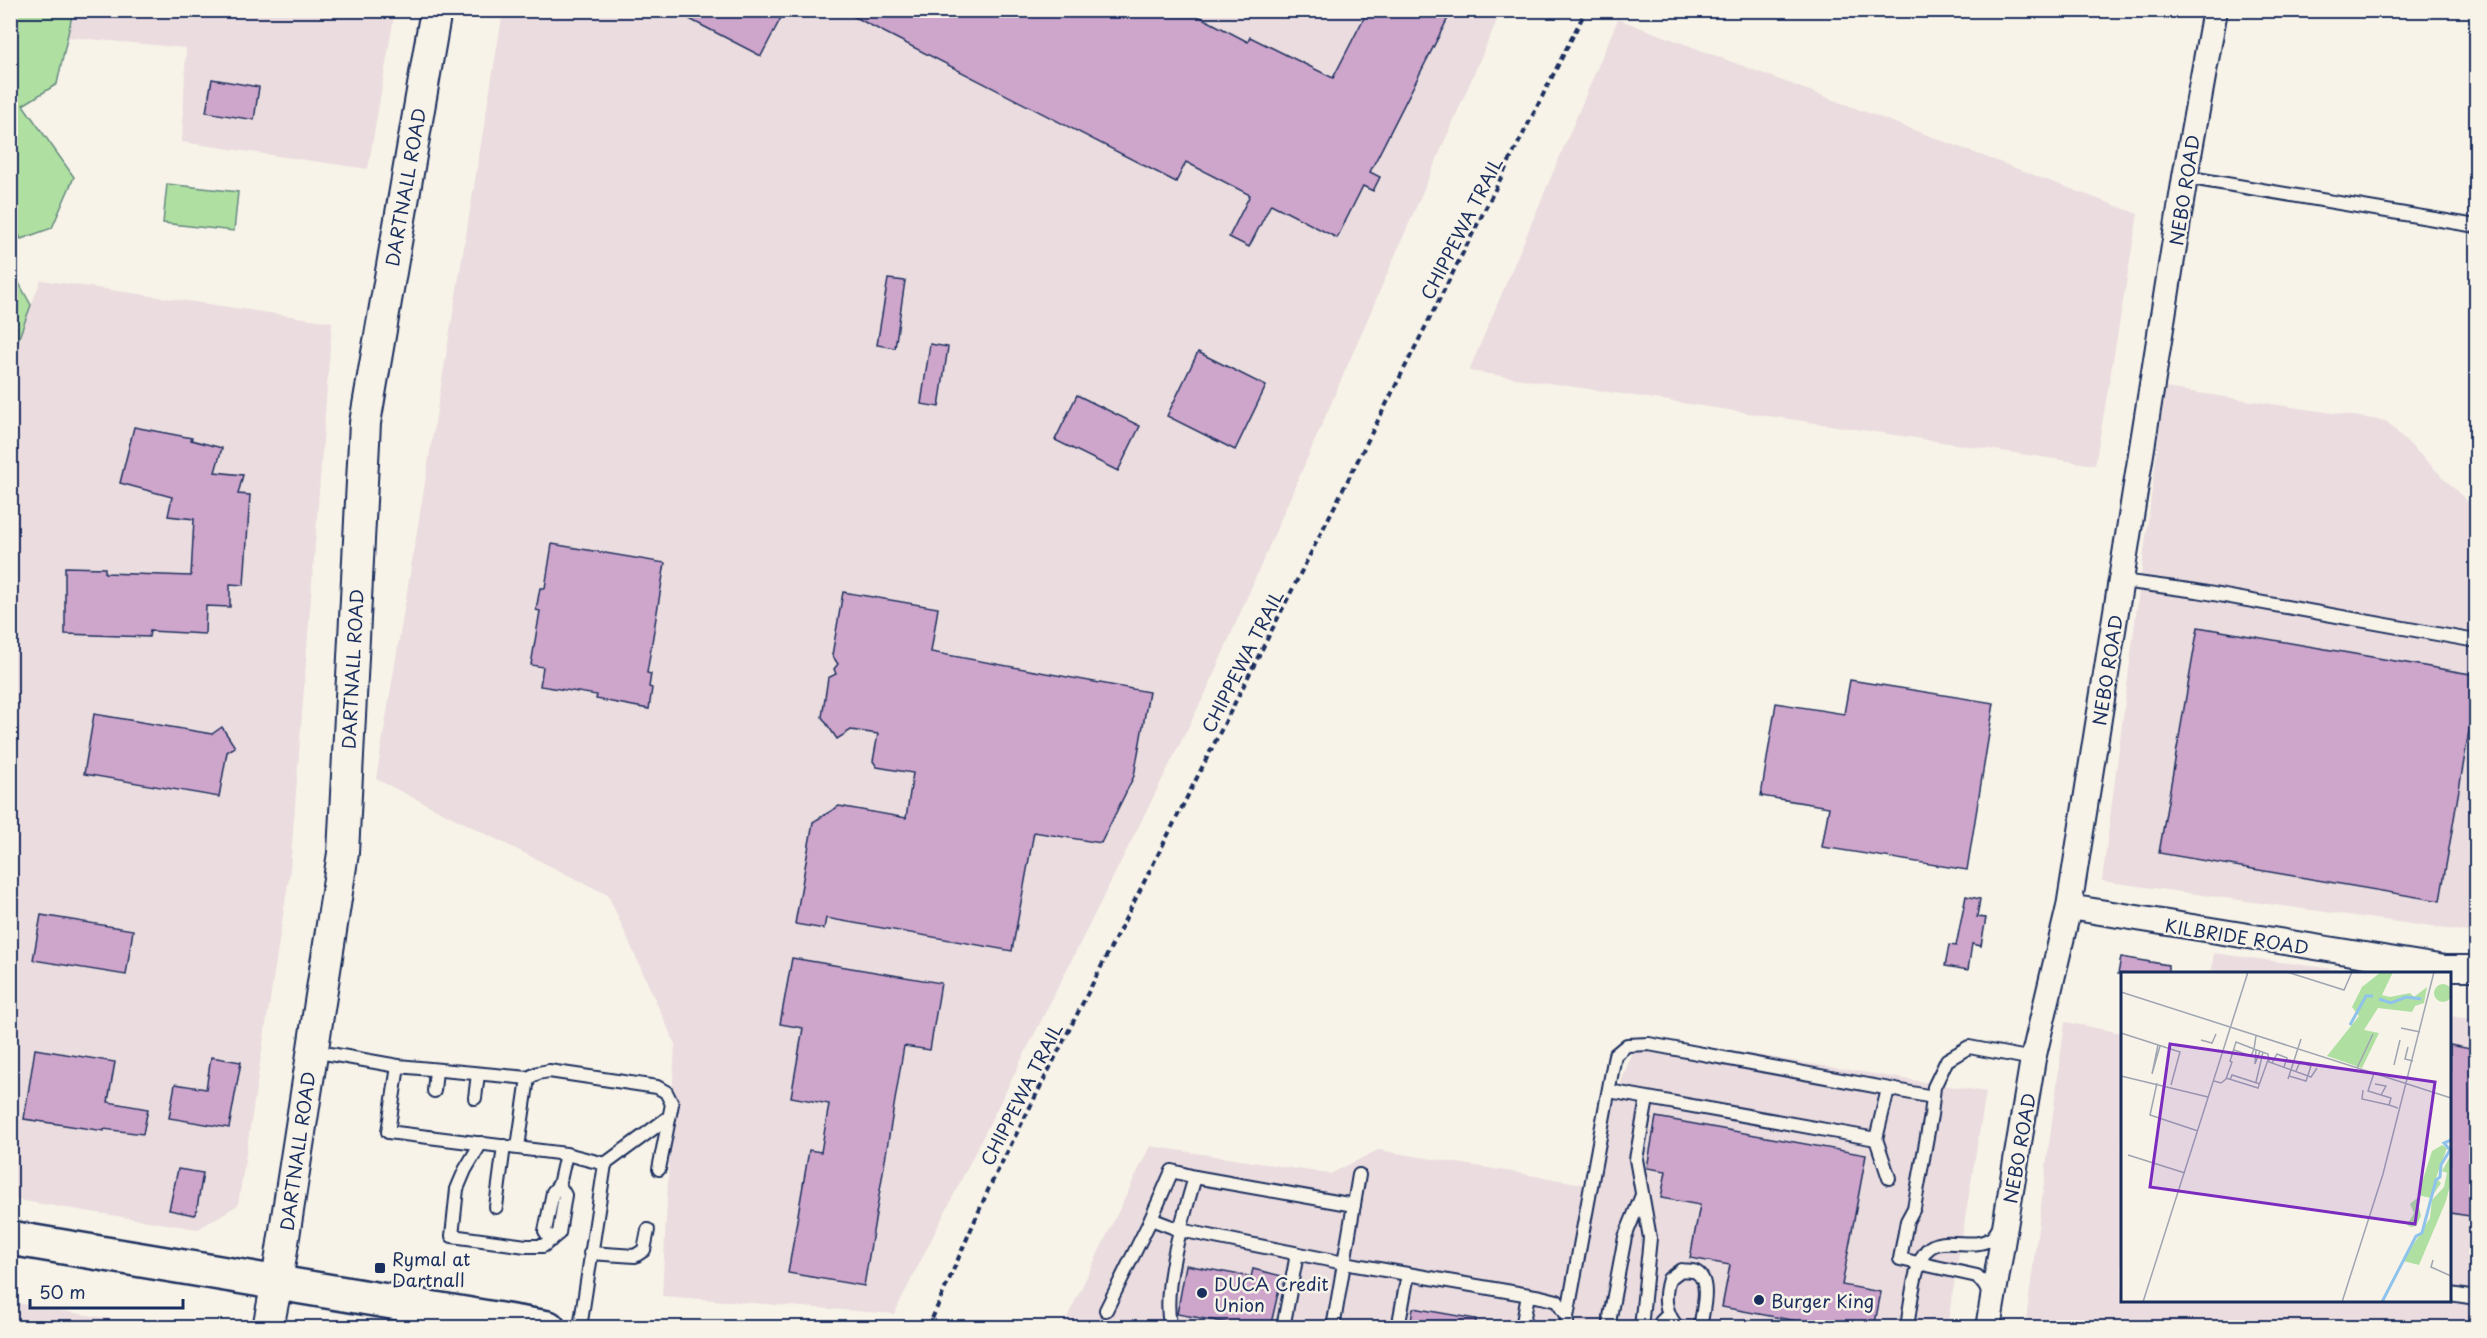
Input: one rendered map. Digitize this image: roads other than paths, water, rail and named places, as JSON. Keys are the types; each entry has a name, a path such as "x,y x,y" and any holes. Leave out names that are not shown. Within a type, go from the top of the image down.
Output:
{"main road":[{"path":"10,1238 277,1282 429,1313 548,1328"}],"street":[{"name":"DARTNALL ROAD","path":"268,1328 343,853 365,423 436,10"},
{"name":"NEBO ROAD","path":"1988,1328 2034,1059 2069,907 2185,177 2215,10"},
{"name":"KILBRIDE ROAD","path":"2069,907 2428,970 2476,968"}],"lane":[{"path":"2185,177 2476,226"},
{"path":"2122,581 2196,591 2476,641"},
{"path":"1567,1322 1615,1055 1628,1045 1649,1044 1933,1097"},
{"path":"1992,1303 1985,1286 1977,1276 1900,1259 1907,1221 1914,1208 1934,1087 1947,1060 1969,1047 2034,1059"},
{"path":"312,1051 398,1066 436,1070 528,1078 549,1071 657,1087 666,1092 672,1104 659,1170"},
{"path":"398,1066 388,1132 430,1131 504,1146 566,1154 605,1164"},
{"path":"434,1091 436,1070"},
{"path":"475,1098 478,1074"},
{"path":"518,1147 528,1078"},
{"path":"1888,1089 1876,1139 1889,1178"},
{"path":"1609,1091 1876,1139"},
{"path":"1641,1328 1650,1238 1636,1159 1647,1099"},
{"path":"580,1328 605,1164 669,1117"},
{"path":"474,1139 457,1189 452,1236 526,1246 543,1246 559,1233 565,1196 559,1185 566,1154"},
{"path":"496,1207 504,1146"},
{"path":"1106,1310 1172,1172 1354,1205"},
{"path":"1333,1328 1359,1175"},
{"path":"1174,1328 1170,1324 1167,1308 1180,1230 1195,1177"},
{"path":"1608,1324 1625,1237 1642,1194"},
{"path":"1907,1328 1920,1264 1927,1250 1940,1243 1966,1245 1991,1239 2007,1218"},
{"path":"1151,1219 1180,1230 1297,1254 1557,1301 1567,1322"},
{"path":"590,1253 635,1256 644,1250 648,1230"},
{"path":"1283,1328 1297,1254"},
{"path":"1674,1328 1668,1315 1664,1296 1669,1279 1681,1270 1695,1272 1703,1280 1705,1289 1700,1328"},
{"path":"1398,1328 1408,1274"},
{"path":"2451,1294 2476,1298"},
{"path":"1522,1328 1528,1295"},
{"path":"1634,1328 1642,1310"},
{"path":"1660,1328 1661,1322 1668,1315"}],"place":[{"name":"Rymal at Dartnall","path":"380,1268"},
{"name":"DUCA Credit Union","path":"1202,1293"},
{"name":"Burger King","path":"1759,1300"}]}
